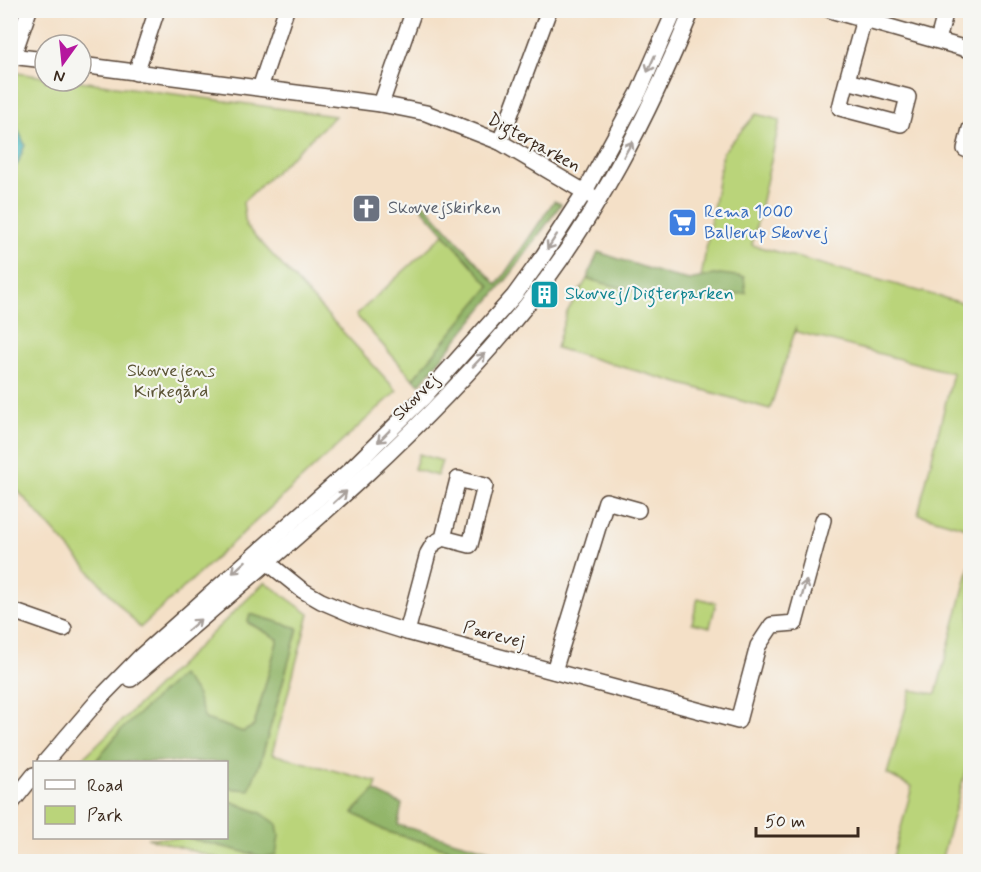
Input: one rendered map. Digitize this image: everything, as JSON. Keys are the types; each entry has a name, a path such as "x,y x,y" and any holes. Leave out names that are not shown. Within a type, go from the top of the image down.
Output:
{"street":[{"path":"29,10 12,56 33,59"},
{"path":"136,73 157,10"},
{"path":"260,88 286,10"},
{"path":"381,104 414,10"},
{"path":"500,142 549,10"},
{"name":"Skovvej","path":"46,761 70,732 262,556 423,398 514,296 584,193 639,92 675,10"},
{"name":"Skovvej","path":"262,556 372,469 434,409 526,305 554,268 599,200 643,122 693,10"},
{"path":"830,10 970,50"},
{"path":"938,40 946,10"},
{"path":"847,81 864,19"},
{"name":"Digterparken","path":"93,67 381,104 426,113 500,142 599,200"},
{"path":"970,129 965,149 970,151"},
{"path":"554,670 606,501 638,510"},
{"name":"Pærevej","path":"262,556 302,590 335,609 406,632 738,721 758,646 772,625 795,623 824,519"},
{"path":"406,632 428,554 434,543 443,538"},
{"path":"10,610 64,629"},
{"path":"10,805 33,776"}],"green space":[{"name":"Skovvejens Kirkegård","path":"10,72 33,75 33,93 93,93 93,83 335,116 243,202 246,226 397,391 140,628 11,483"},
{"path":"756,114 780,120 752,245 970,305 970,529 918,514 953,373 797,332 796,328 770,409 556,348 567,312 587,279 647,294 685,299 746,293 720,274 701,278 723,152"},
{"path":"422,201 497,285 554,201 561,204 511,274 420,384 413,379 490,286 421,207"},
{"path":"444,234 491,286 413,379 356,315"},
{"path":"598,252 689,280 720,274 744,277 746,293 685,299 647,294 587,279"},
{"path":"419,454 442,461 437,476 414,469"},
{"path":"970,564 970,754 941,861 892,861 912,787 887,774 911,690 936,694"},
{"path":"265,582 309,614 272,754 377,782 374,791 353,812 385,831 490,861 228,861 151,839 192,839 264,857 261,813 228,800 228,788 249,789 261,760 298,628 250,614 248,623 278,639 254,726 243,732 205,719 195,691 120,731 96,761 80,761"},
{"path":"698,598 716,603 710,627 692,623"},
{"path":"250,614 298,628 261,760 249,790 228,788 228,761 96,761 120,731 181,675 195,691 205,719 243,732 254,726 278,639 248,622"},
{"path":"374,791 402,804 398,825 510,856 508,861 490,861 385,831 353,813"},
{"path":"228,800 261,813 277,824 279,835 276,855 264,857 192,839 228,839"}],"water":[{"path":"11,114 25,145 17,165 11,170"}],"place":[{"name":"Skovvejskirken","path":"367,208"},
{"name":"Rema 1000 Ballerup Skovvej","path":"683,222"},
{"name":"Skovvej/Digterparken","path":"544,294"}]}
